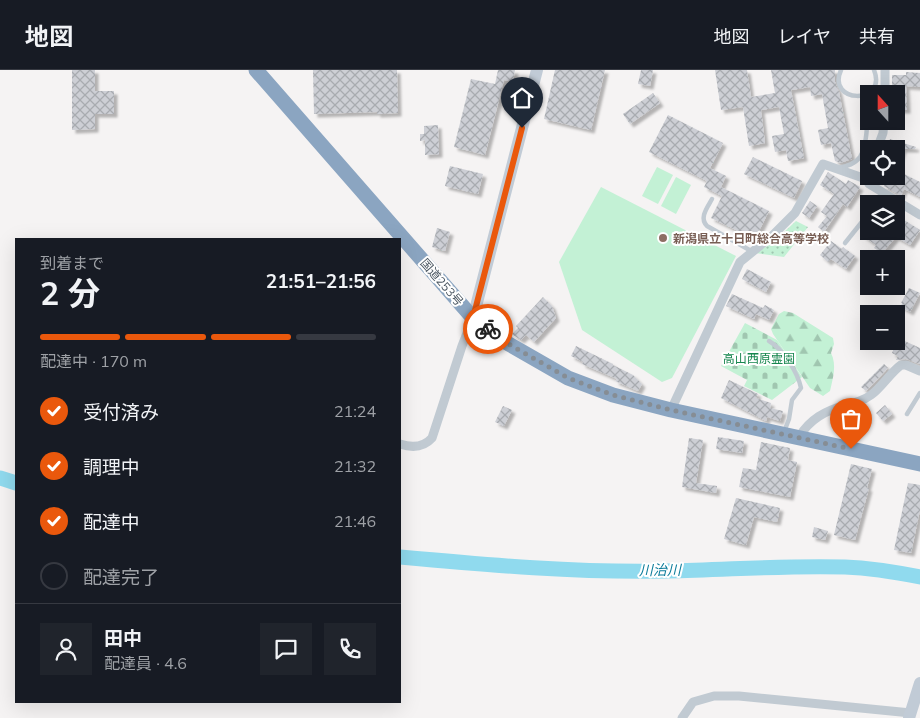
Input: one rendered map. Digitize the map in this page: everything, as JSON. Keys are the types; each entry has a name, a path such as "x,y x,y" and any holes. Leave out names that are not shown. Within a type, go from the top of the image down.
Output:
{"highway":[{"name":"国道253号","path":"256,70 473,318 507,343 568,378 613,395 671,410 920,464"}],"street":[{"path":"401,444 415,447 427,444 432,438 473,318 537,70"},
{"path":"880,72 883,85"},
{"path":"671,410 740,262 773,235 794,213 823,164 860,177"},
{"path":"871,185 920,215"},
{"path":"799,437 806,426 815,418 837,407 863,400 871,395 901,365 906,365 920,371"},
{"path":"682,718 693,702 714,696 738,696 910,715 920,683"}],"lane":[{"path":"841,70 839,79 843,90 860,97"},
{"path":"874,85 880,72"},
{"path":"838,169 851,164 860,157 865,145 866,130"},
{"path":"712,199 703,217 703,222 753,252"},
{"path":"846,244 860,225"},
{"path":"769,341 782,351 800,382 801,388 792,400 784,434"},
{"path":"906,414 920,393"}],"green space":[{"path":"657,167 673,175 658,204 642,196"},
{"path":"676,177 691,185 676,214 661,206"},
{"path":"601,187 736,256 672,378 662,382 582,330 559,262"},
{"path":"796,221 808,227 784,257 755,253 771,244"},
{"path":"784,311 793,313 833,338 834,344 831,353 834,362 833,376 830,391 823,396 810,388 773,334 771,329 779,314"},
{"name":"高山西原霊園","path":"745,323 777,340 802,377 772,400 744,386 747,380 721,366"}],"building":[{"path":"72,70 95,70 95,91 114,91 114,114 95,114 95,129 72,130"},
{"path":"313,70 397,70 398,113 314,114"},
{"path":"498,70 515,70 513,82 504,80 485,155 454,147 471,79 495,84"},
{"path":"555,70 605,70 591,130 544,119"},
{"path":"641,70 653,70 650,86 638,84"},
{"path":"715,70 747,70 751,97 775,93 771,70 835,70 835,82 839,92 852,159 840,163 835,161 831,143 821,145 818,130 828,128 822,94 811,96 810,87 791,90 804,158 788,161 786,150 775,152 772,136 784,134 779,107 761,110 765,143 749,146 743,107 721,110"},
{"path":"906,72 920,73 920,87 906,86 907,110 905,110 905,85 892,85 892,75 906,75"},
{"path":"653,93 660,103 630,124 623,114"},
{"path":"668,115 723,143 710,168 726,176 721,187 769,211 755,239 711,218 722,196 704,187 707,181 649,152"},
{"path":"438,125 439,154 425,155 425,140 420,141 420,134 424,134 424,126"},
{"path":"905,144 916,147 915,149 905,149"},
{"path":"753,157 802,181 794,198 744,174"},
{"path":"450,166 483,174 478,194 445,186"},
{"path":"828,172 846,184 848,180 860,187 847,207 843,204 824,232 818,227 827,216 821,212 834,194 820,185"},
{"path":"905,174 920,182 920,197 904,189 901,195 899,195 884,186 905,185"},
{"path":"810,201 817,206 809,218 802,213"},
{"path":"905,221 920,230 910,245 901,240 905,240"},
{"path":"437,228 450,232 445,251 432,247"},
{"path":"869,240 893,240 885,250 877,250 874,248 876,245"},
{"path":"831,241 855,256 846,269 831,259 828,262 820,255"},
{"path":"747,269 771,282 766,292 742,279"},
{"path":"909,288 920,293 910,312 905,309 905,305 902,305"},
{"path":"732,294 763,308 765,305 774,310 769,320 756,314 754,319 726,306"},
{"path":"543,297 552,306 556,318 534,342 526,335 521,340 512,334 518,328 516,326"},
{"path":"905,341 920,348 920,364 906,359 896,360 898,356 892,353 893,350 905,350"},
{"path":"576,346 633,375 642,384 638,391 615,381 617,379 582,364 583,362 571,356"},
{"path":"884,364 888,368 866,391 861,387"},
{"path":"729,380 758,394 756,398 771,403 770,408 783,411 780,421 767,417 766,421 721,398"},
{"path":"885,405 892,414 883,421 876,413"},
{"path":"503,406 512,410 504,426 495,422"},
{"path":"718,437 744,441 742,453 716,449"},
{"path":"689,438 703,440 696,483 717,486 716,493 682,487"},
{"path":"761,442 790,448 788,460 797,462 790,497 739,487 743,468 756,470"},
{"path":"851,464 872,469 867,488 869,488 855,540 834,535"},
{"path":"908,483 920,485 920,510 911,553 894,550"},
{"path":"736,498 780,508 777,522 754,517 746,545 724,539"},
{"path":"814,527 828,531 825,540 812,537"}],"waterway":[{"name":"川治川","path":"0,478 15,483"},
{"name":"川治川","path":"401,557 601,571 845,567 882,570 920,577"}],"way so far":[{"path":"488,329 507,343 568,378 613,395 671,410 851,449"}],"place":[{"name":"新潟県立十日町総合高等学校","path":"663,238"}],"route":[{"path":"488,329 473,318 522,128"}]}
